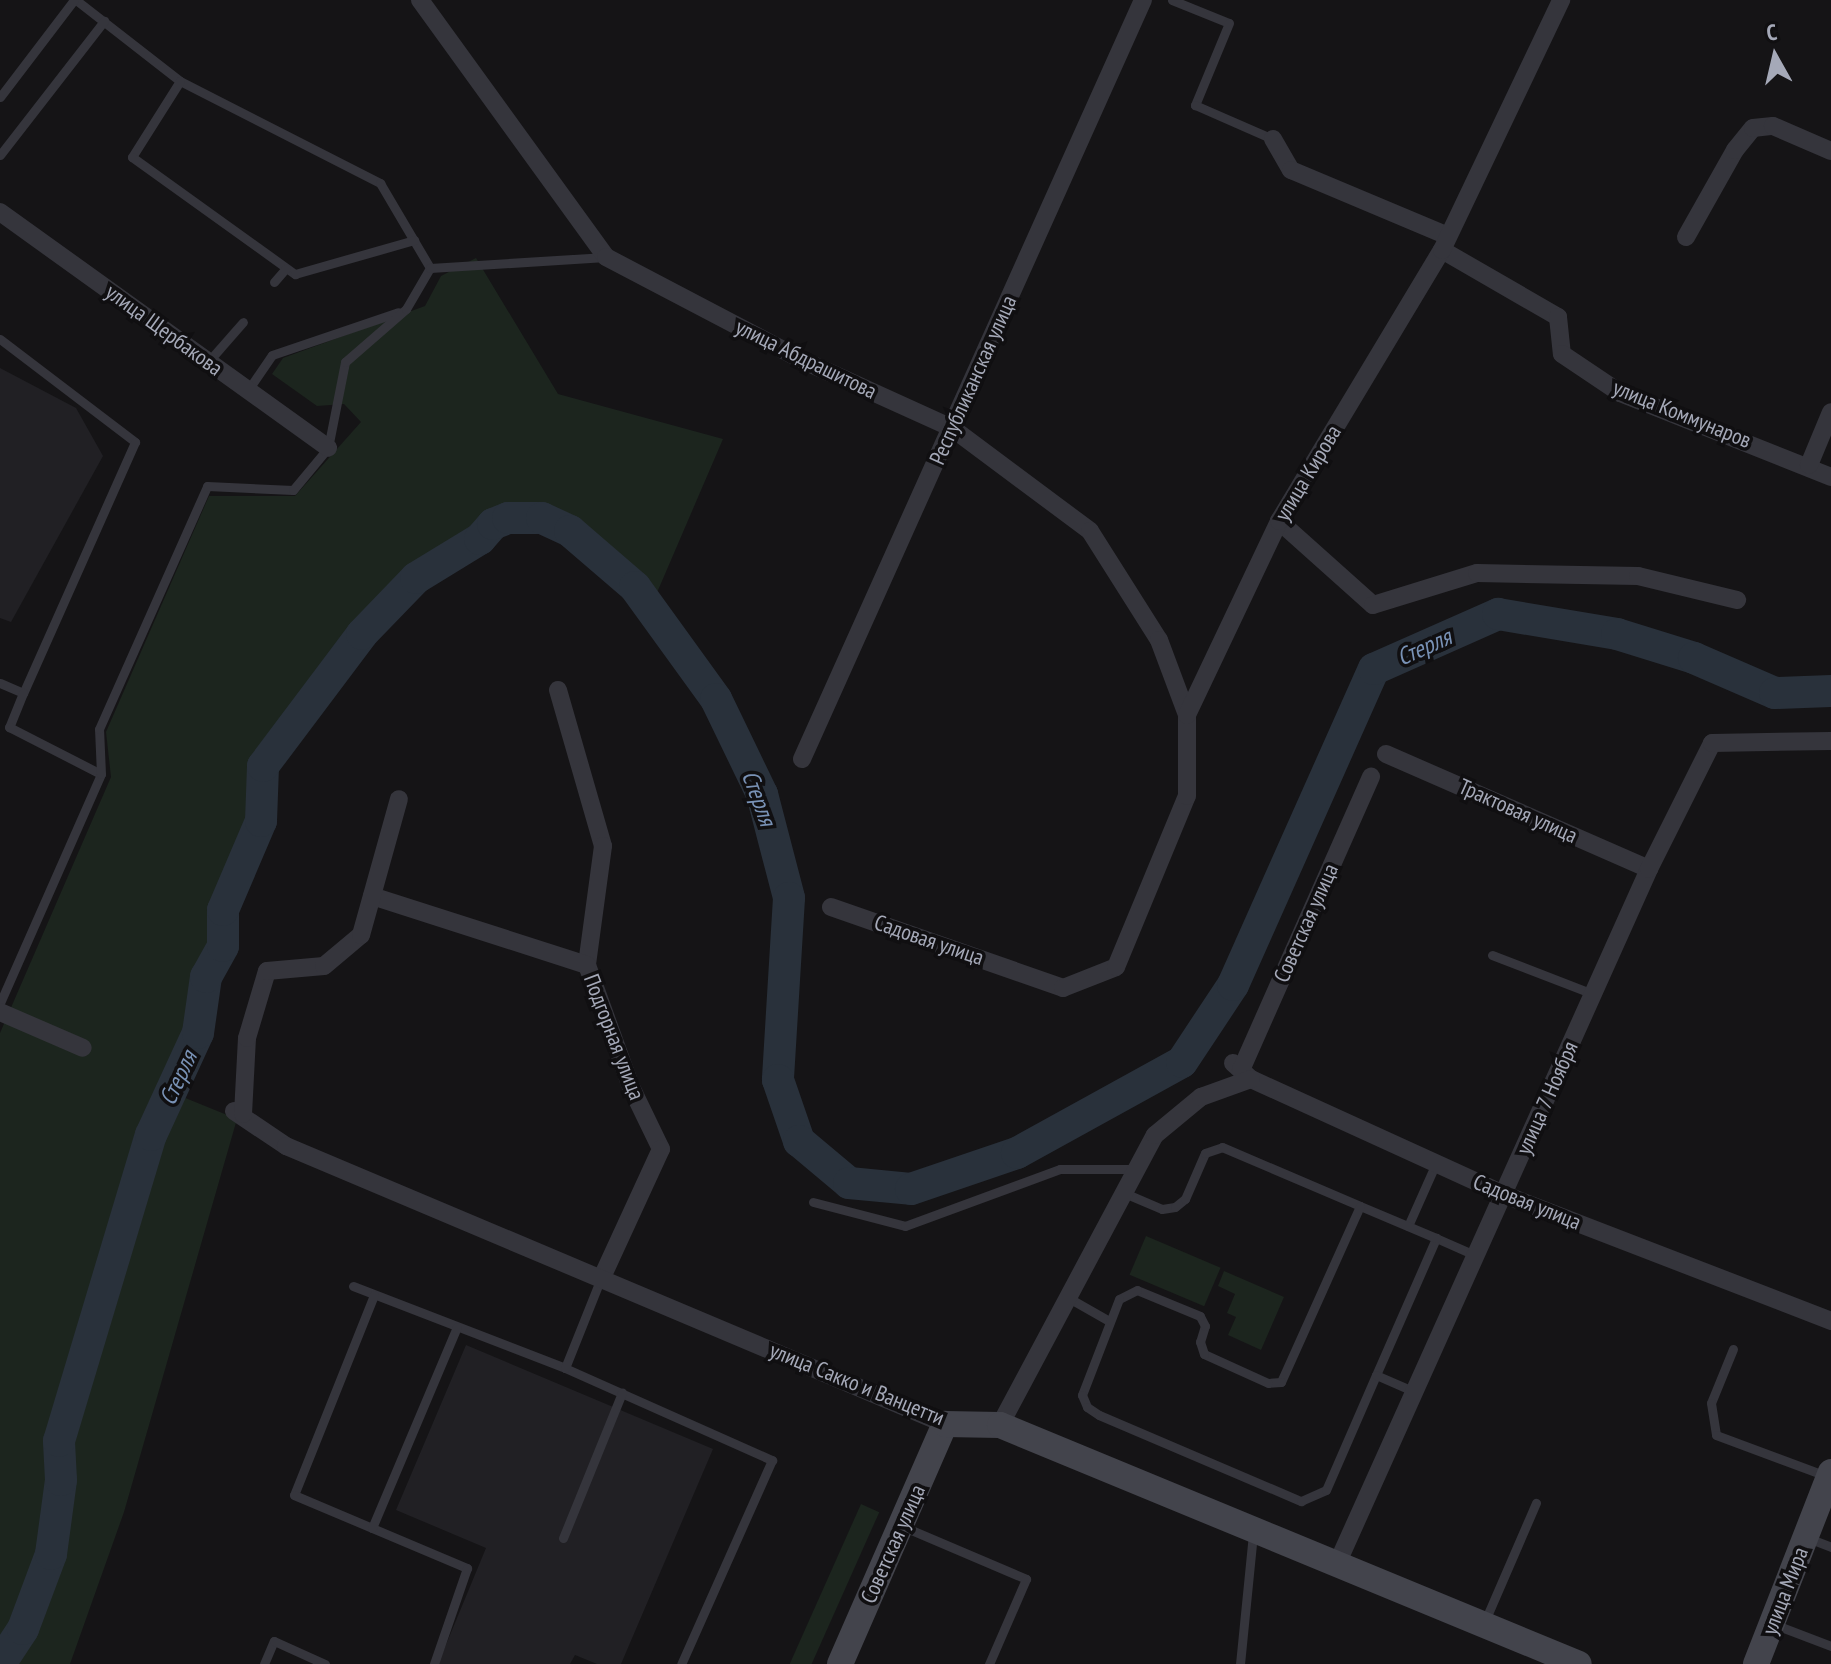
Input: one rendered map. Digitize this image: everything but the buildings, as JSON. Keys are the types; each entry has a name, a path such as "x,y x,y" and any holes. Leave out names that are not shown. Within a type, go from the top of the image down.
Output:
{"street":[{"name":"улица Абдрашитова","path":"420,0 606,257 802,360 952,428 1090,531 1159,640 1187,715"},
{"name":"Республиканская улица","path":"802,759 1143,0"},
{"name":"улица Кирова","path":"1116,967 1187,796 1187,715 1279,521 1445,243 1561,0"},
{"path":"1686,237 1735,150 1753,128 1773,126 1831,151"},
{"name":"улица Коммунаров","path":"1273,139 1291,170 1445,243 1558,317 1562,354 1620,393 1809,465 1831,477"},
{"name":"улица Щербакова","path":"0,212 328,448"},
{"path":"1809,465 1831,412"},
{"path":"1279,521 1373,605 1477,573 1638,576 1737,600"},
{"name":"Подгорная улица","path":"558,690 603,846 587,965 631,1087 661,1149 602,1277"},
{"name":"улица 7 Ноября","path":"1337,1564 1649,869 1712,743 1831,741"},
{"name":"Трактовая улица","path":"1386,754 1649,869"},
{"name":"Советская улица","path":"1242,1070 1371,777"},
{"path":"399,799 372,896 587,965"},
{"name":"улица Сакко и Ванцетти","path":"372,896 361,935 324,966 267,971 247,1038 238,1112 286,1146 945,1424 1000,1425 1579,1664"},
{"name":"Садовая улица","path":"831,907 1063,988 1116,967"},
{"path":"0,1012 83,1048"},
{"path":"1000,1425 1155,1135 1184,1107 1242,1070"},
{"name":"Садовая улица","path":"1242,1070 1505,1195 1831,1321"},
{"name":"Советская улица","path":"840,1664 945,1424"},
{"name":"улица Мира","path":"1756,1664 1830,1474"}],"lane":[{"path":"0,97 75,0 180,81 380,183 430,268"},
{"path":"1172,0 1229,23 1195,105 1273,139"},
{"path":"0,155 104,21"},
{"path":"180,81 132,157 286,268 295,274 414,240"},
{"path":"430,268 606,257"},
{"path":"274,282 286,268"},
{"path":"0,1003 101,774 99,729 207,486 293,490 328,448 345,362 406,309 430,268"},
{"path":"248,390 272,355 406,309"},
{"path":"208,362 243,322"},
{"path":"0,339 135,442 9,727 101,774"},
{"path":"0,683 23,693"},
{"path":"1492,955 1593,994"},
{"path":"1122,1192 1162,1209 1175,1207 1185,1199 1205,1153 1222,1147 1477,1256"},
{"path":"1408,1226 1436,1163"},
{"path":"813,1202 905,1226 1060,1169 1135,1169"},
{"path":"1360,1206 1281,1382 1268,1383 1204,1354 1200,1316 1145,1291 1124,1294 1109,1321 1084,1381 1087,1407 1294,1500 1310,1499 1326,1490 1436,1238"},
{"path":"565,1368 602,1277"},
{"path":"353,1286 565,1368 772,1460 681,1664"},
{"path":"374,1295 294,1495 467,1568 434,1664"},
{"path":"1067,1297 1109,1321"},
{"path":"372,1528 457,1327"},
{"path":"1733,1349 1711,1403 1716,1435 1830,1474"},
{"path":"1376,1375 1415,1392"},
{"path":"563,1538 622,1393"},
{"path":"1483,1626 1536,1503"},
{"path":"902,1526 1026,1579 989,1664"},
{"path":"1240,1664 1254,1529"},
{"path":"1806,1537 1831,1547"},
{"path":"1773,1623 1831,1646"},
{"path":"264,1664 274,1641 325,1664"}],"shaded area":[{"path":"476,258 558,394 723,439 656,595 576,523 539,507 497,510 469,535 410,569 369,611 252,760 252,815 212,902 212,943 199,972 189,1032 143,1133 50,1439 56,1481 47,1554 18,1627 0,1656 0,1033 111,777 106,732 209,496 295,496 361,422 344,404 317,406 272,374 283,358 425,306 441,276"},
{"path":"0,368 76,408 103,456 11,622 0,618"},
{"path":"178,1095 237,1119 124,1512 70,1664 12,1664 59,1557 71,1482 66,1444"},
{"path":"1146,1236 1221,1268 1204,1306 1130,1275"},
{"path":"1224,1271 1284,1297 1261,1350 1228,1335 1236,1317 1227,1313 1235,1294 1218,1286"},
{"path":"466,1345 713,1449 621,1664 597,1664 575,1655 570,1664 438,1664 486,1548 396,1510"},
{"path":"861,1504 879,1512 812,1664 790,1664"}],"waterway":[{"name":"Стерля","path":"0,1664 23,1629 51,1554 61,1480 59,1441 151,1135 198,1033 206,977 223,946 223,910 261,821 263,766 362,634 416,578 480,539 493,524 508,518 542,518 570,531 635,587 716,699 762,794 789,898 778,1080 799,1141 849,1183 911,1189 1017,1153 1182,1062 1233,985 1374,669 1498,614 1617,634 1694,658 1775,693 1831,691"}]}
